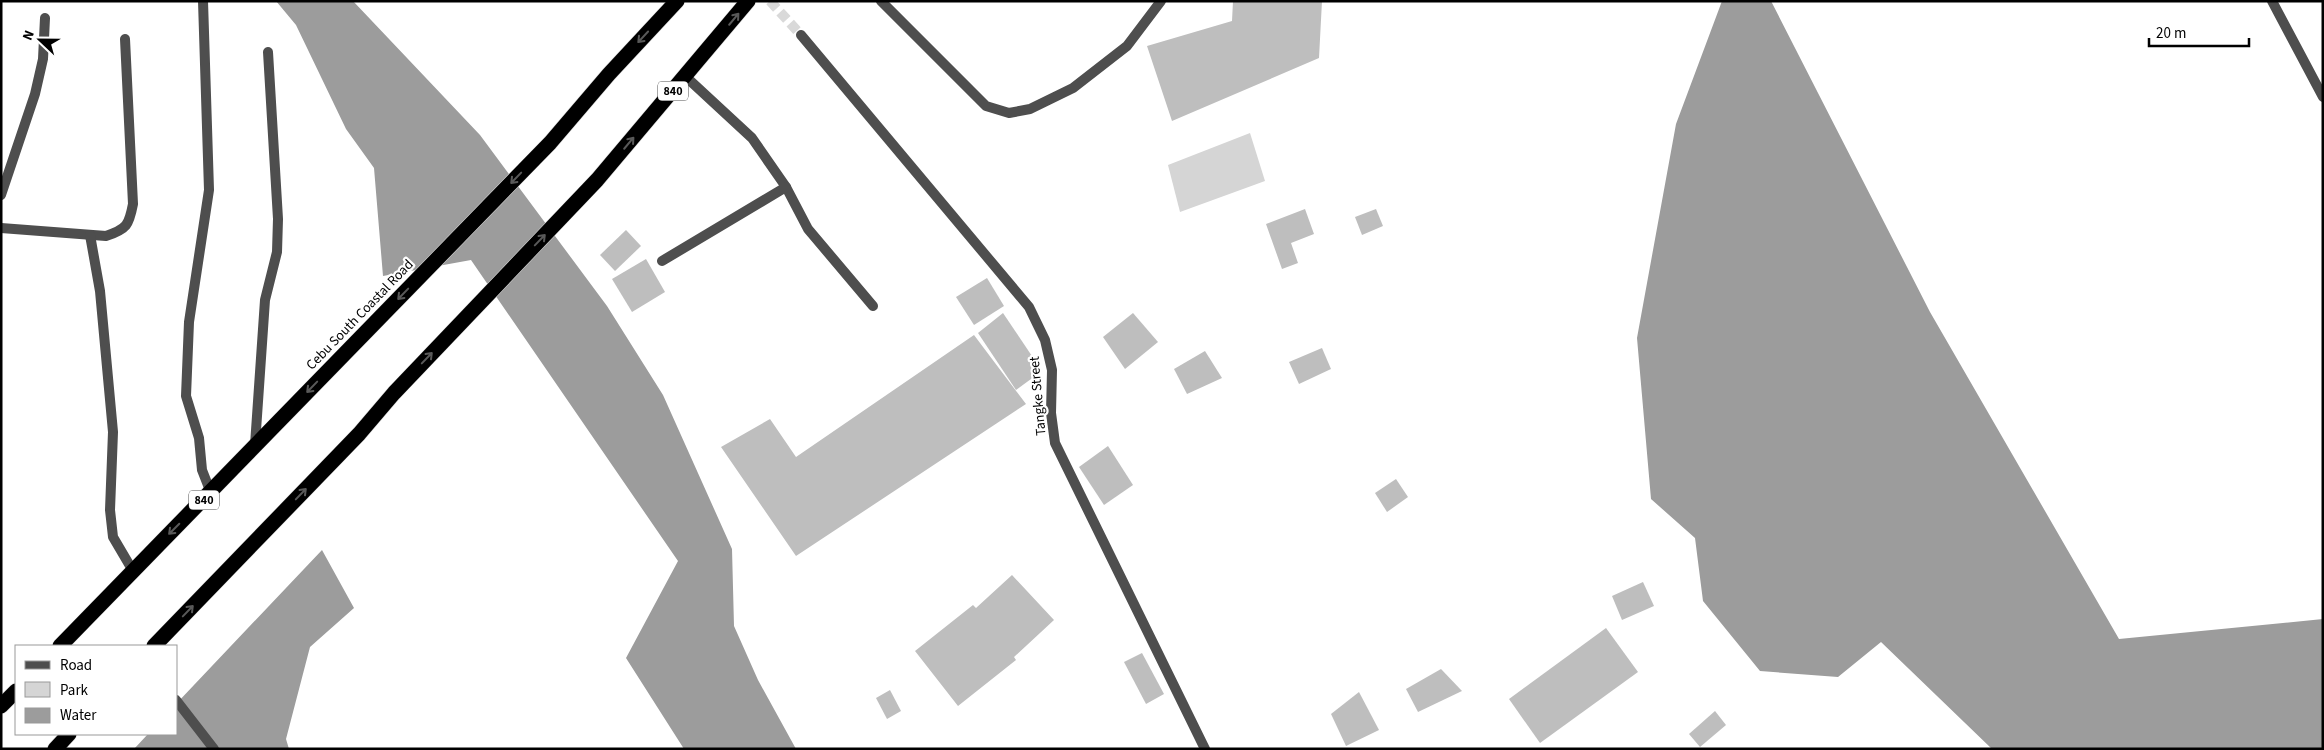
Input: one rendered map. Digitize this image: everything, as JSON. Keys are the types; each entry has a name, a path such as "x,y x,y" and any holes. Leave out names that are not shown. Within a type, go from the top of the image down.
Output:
{"highway":[{"name":"Cebu South Coastal Road","path":"61,645 550,143 609,74 677,1"},
{"name":"840","path":"155,645 359,434 394,393 597,180 748,1"},
{"path":"1,706 15,692"},
{"path":"55,749 69,735"}],"street":[{"path":"203,1 209,190 189,322 186,396 199,438 202,470 211,493"},
{"path":"881,1 986,106 1009,112 1030,109 1073,88 1127,46 1161,1"},
{"path":"2272,1 2323,97"},
{"path":"1,195 35,94 43,59 45,18"},
{"name":"Tangke Street","path":"801,35 1029,307 1045,340 1052,370 1051,413 1056,443 1205,749"},
{"path":"1,228 106,236 121,231 130,221 133,204 125,39"},
{"path":"255,445 265,300 277,252 278,219 268,52"},
{"path":"685,76 752,138 786,187 808,229 873,306"},
{"path":"662,261 786,187"},
{"path":"90,235 100,291 113,432 110,510 113,537 133,571"},
{"path":"178,703 214,749"}],"green space":[{"path":"1250,133 1265,181 1180,212 1168,165"}],"water":[{"path":"276,1 353,1 480,135 607,306 663,395 732,549 734,626 758,680 796,749 684,749 626,658 678,561 471,260 383,276 374,168 346,129 296,25"},
{"path":"1722,1 1771,1 1930,312 2119,639 2323,619 2323,749 1992,749 1881,642 1838,677 1760,671 1703,601 1695,538 1651,499 1637,338 1676,124"},
{"path":"322,550 354,608 310,647 286,739 289,749 134,749 147,735 178,735 178,702"}],"building":[{"path":"1233,1 1322,1 1319,58 1172,121 1147,46 1232,21"},
{"path":"1305,209 1314,234 1291,243 1298,263 1282,269 1266,224"},
{"path":"1376,209 1383,226 1362,235 1355,217"},
{"path":"626,230 641,246 615,271 600,255"},
{"path":"646,259 665,292 632,312 612,279"},
{"path":"987,278 1004,306 974,325 956,297"},
{"path":"1003,313 1042,371 1016,390 978,333"},
{"path":"1133,313 1158,342 1125,369 1103,337"},
{"path":"974,335 1026,404 796,556 721,447 770,419 796,457"},
{"path":"1322,348 1331,369 1299,384 1289,362"},
{"path":"1205,351 1222,378 1187,394 1174,369"},
{"path":"1108,446 1133,485 1104,505 1079,467"},
{"path":"1396,479 1408,497 1387,512 1375,493"},
{"path":"1012,575 1054,620 1014,657 1016,660 958,706 915,651 973,605 976,608"},
{"path":"1643,582 1654,606 1622,620 1612,596"},
{"path":"1606,628 1638,672 1540,743 1509,699"},
{"path":"1142,653 1164,694 1146,704 1124,662"},
{"path":"1441,669 1462,691 1418,712 1406,689"},
{"path":"890,690 901,711 887,719 876,698"},
{"path":"1359,692 1379,730 1346,746 1331,714"},
{"path":"1715,711 1726,725 1700,747 1689,734"}],"tunnel":[{"path":"770,1 801,35"}]}
